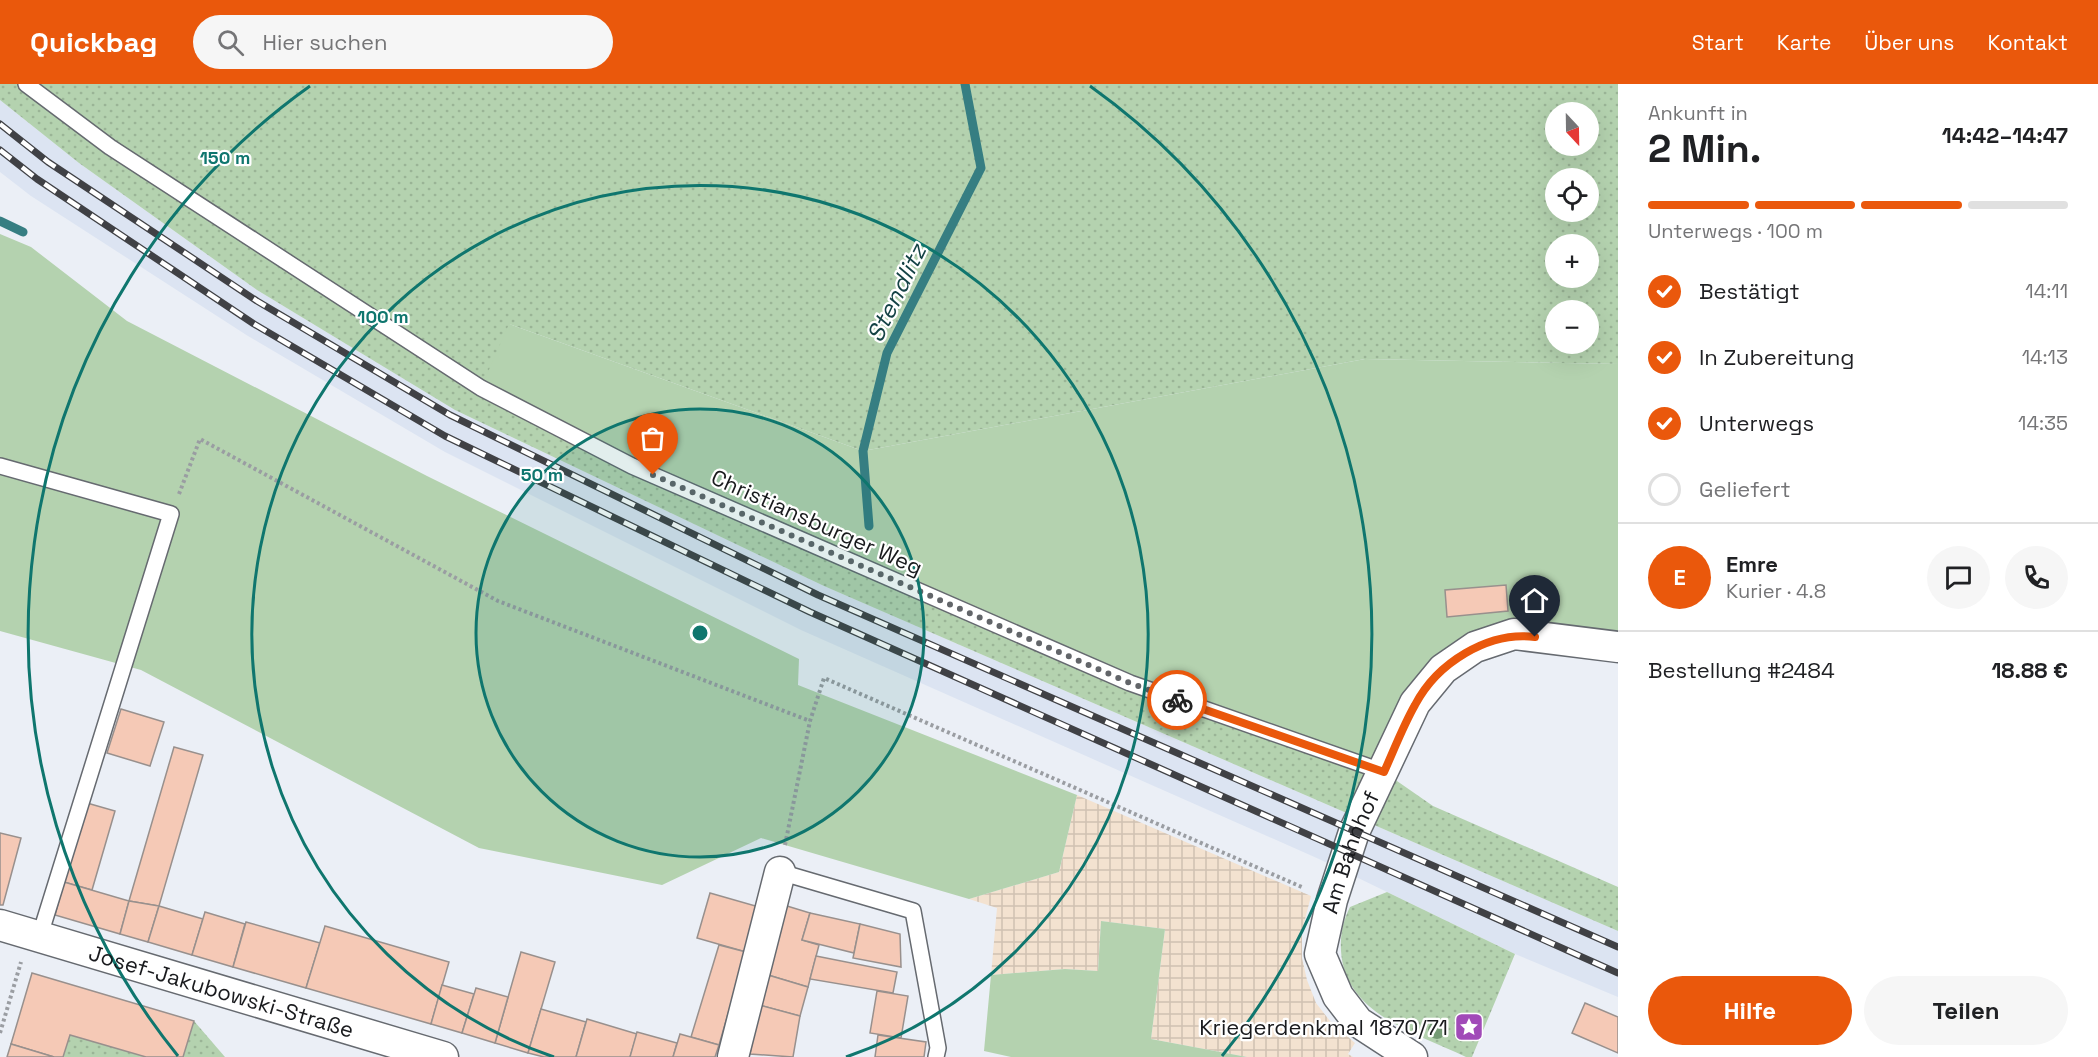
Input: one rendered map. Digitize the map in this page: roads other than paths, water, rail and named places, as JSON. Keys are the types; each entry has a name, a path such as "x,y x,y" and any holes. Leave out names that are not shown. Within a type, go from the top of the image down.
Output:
{"street":[{"name":"Am Bahnhof","path":"1412,1057 1359,1022 1338,996 1320,954 1332,900 1354,832 1415,703 1443,669 1475,647 1514,634 1618,647"},
{"path":"733,1057 780,872"},
{"name":"Josef-Jakubowski-Straße","path":"1,930 40,935 443,1057"}],"lane":[{"name":"Christiansburger Weg","path":"26,84 110,147 481,388 632,466 1130,683 1384,772"},
{"path":"0,466 171,514 40,935"},
{"path":"780,872 913,911 938,1048 936,1057"}],"waterway":[{"name":"Stendlitz","path":"869,526 863,451 887,353 981,168 965,84"},
{"path":"0,221 23,232"}],"railway":[{"path":"0,124 48,162 257,301 450,415 818,595 1618,947"},
{"path":"0,150 37,179 254,324 445,436 810,612 1618,973"}],"place":[{"name":"Kriegerdenkmal 1870/71","path":"1469,1027"}]}
